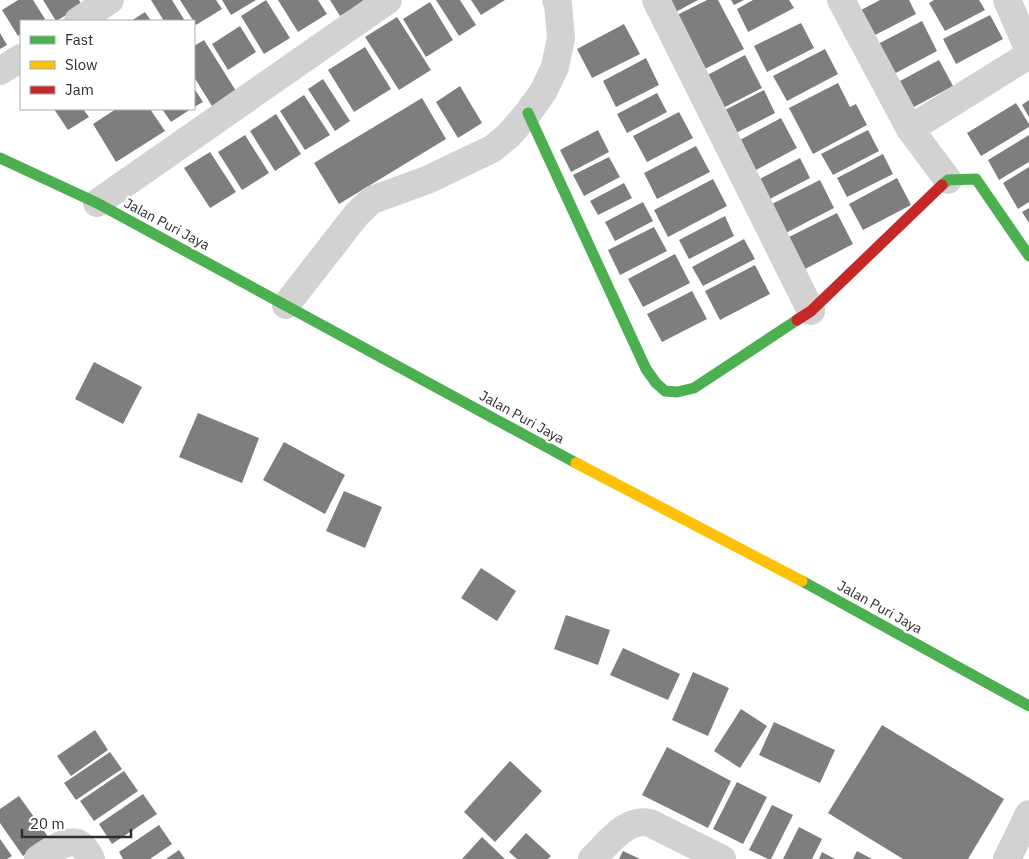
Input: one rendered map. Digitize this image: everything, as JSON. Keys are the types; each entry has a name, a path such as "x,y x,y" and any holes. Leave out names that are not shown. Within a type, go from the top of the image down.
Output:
{"street":[{"path":"80,20 110,0"},
{"path":"97,203 388,0"},
{"path":"656,0 811,311"},
{"path":"841,0 910,129 948,180"},
{"path":"1006,0 1029,51"},
{"path":"286,305 357,214 372,200 427,180 492,149 509,135 543,92 556,67 561,38 560,1"},
{"path":"910,129 1029,55"},
{"path":"0,72 20,59"},
{"path":"528,113 646,368 666,393 676,394 694,388 811,311 948,180 976,179 1029,256"},
{"name":"Jalan Puri Jaya","path":"0,158 97,203 579,465 825,593 1029,706"},
{"path":"592,859 618,834 640,820 650,822 722,859"},
{"path":"1007,859 1024,824"},
{"path":"38,859 60,846 72,842 80,844 92,859"}],"building":[{"path":"18,0 33,0 45,19 20,20 20,35 18,36 2,10"},
{"path":"43,0 79,0 82,6 55,20"},
{"path":"151,0 172,0 184,20 163,20"},
{"path":"180,0 216,0 222,9 196,25 195,20 193,20"},
{"path":"222,0 256,0 231,15"},
{"path":"266,0 290,38 264,54 241,16"},
{"path":"278,0 318,0 327,14 298,32"},
{"path":"330,0 366,0 340,16"},
{"path":"436,0 460,0 476,25 459,36"},
{"path":"471,0 505,0 481,15"},
{"path":"665,0 698,0 672,14"},
{"path":"707,0 718,0 744,49 701,71 675,16"},
{"path":"731,0 744,0 734,5"},
{"path":"753,0 789,0 794,8 748,32 737,9"},
{"path":"880,0 909,0 916,14 875,35 861,10"},
{"path":"934,0 979,0 985,10 945,31 929,3"},
{"path":"430,2 453,40 426,57 403,19"},
{"path":"145,12 150,20 133,20"},
{"path":"990,15 1003,39 956,64 943,39"},
{"path":"397,17 431,70 399,90 365,37"},
{"path":"922,21 937,51 892,75 876,45"},
{"path":"801,23 814,48 767,72 754,46"},
{"path":"624,24 640,54 592,78 577,49"},
{"path":"240,26 256,52 228,70 212,44"},
{"path":"0,33 7,45 0,49"},
{"path":"204,40 236,91 212,106 195,79 195,45"},
{"path":"365,47 391,89 354,112 328,70"},
{"path":"825,49 838,74 787,101 773,76"},
{"path":"745,55 762,88 719,110 702,78"},
{"path":"646,58 659,85 616,107 603,81"},
{"path":"939,60 953,86 914,107 900,81"},
{"path":"323,79 350,121 335,131 308,89"},
{"path":"838,83 850,107 856,104 867,125 813,154 789,108"},
{"path":"460,86 482,123 458,138 436,102"},
{"path":"195,90 203,102 195,106"},
{"path":"764,90 775,113 732,135 721,112"},
{"path":"657,93 667,112 627,133 617,114"},
{"path":"304,95 330,135 305,150 280,111"},
{"path":"422,98 446,139 339,204 314,163"},
{"path":"1029,100 1029,117 1022,105"},
{"path":"1016,103 1029,127 981,156 967,133"},
{"path":"55,110 84,110 89,117 68,130"},
{"path":"114,110 151,110 165,131 116,162 93,124"},
{"path":"163,110 189,110 171,122"},
{"path":"679,112 693,138 647,162 633,136"},
{"path":"276,114 301,154 275,171 250,131"},
{"path":"781,118 797,148 754,171 738,141"},
{"path":"598,130 609,152 571,172 560,150"},
{"path":"868,130 879,151 833,175 821,154"},
{"path":"245,135 269,173 242,190 218,152"},
{"path":"1029,135 1029,162 999,180 988,160"},
{"path":"696,146 710,172 657,199 644,173"},
{"path":"210,152 236,192 210,208 184,168"},
{"path":"883,154 893,174 847,197 837,178"},
{"path":"609,157 620,177 584,196 573,175"},
{"path":"800,158 810,178 766,201 756,181"},
{"path":"1029,167 1029,202 1018,209 1003,183"},
{"path":"897,178 911,205 863,230 849,204"},
{"path":"713,179 727,206 668,237 654,210"},
{"path":"820,180 834,208 778,237 764,208"},
{"path":"624,183 632,198 598,215 590,201"},
{"path":"643,202 653,221 615,241 605,222"},
{"path":"1029,208 1029,223 1022,212"},
{"path":"837,213 853,244 805,269 789,237"},
{"path":"725,216 734,236 689,259 679,240"},
{"path":"654,227 667,251 620,275 608,250"},
{"path":"744,239 755,259 703,286 692,267"},
{"path":"675,254 690,283 643,307 628,279"},
{"path":"755,265 770,294 720,320 705,291"},
{"path":"692,291 707,319 662,342 647,314"},
{"path":"94,362 142,387 123,424 75,399"},
{"path":"198,413 259,438 242,483 179,457"},
{"path":"284,442 345,475 325,514 263,480"},
{"path":"344,491 382,507 365,548 326,531"},
{"path":"481,568 516,591 497,621 461,598"},
{"path":"566,615 610,630 598,665 554,649"},
{"path":"623,648 680,674 668,700 610,675"},
{"path":"693,672 729,688 708,736 672,720"},
{"path":"741,709 767,726 740,768 714,751"},
{"path":"774,722 835,750 820,783 759,755"},
{"path":"882,725 1004,799 968,859 903,859 828,813"},
{"path":"95,730 108,750 71,776 57,756"},
{"path":"667,747 731,781 708,828 642,795"},
{"path":"110,752 122,769 76,800 64,783"},
{"path":"510,761 542,791 495,842 464,812"},
{"path":"124,771 138,791 94,821 80,801"},
{"path":"737,782 767,797 743,844 713,829"},
{"path":"143,794 157,814 112,844 99,824"},
{"path":"19,796 49,838 23,856 0,823 0,809"},
{"path":"772,805 793,815 771,859 768,859 749,850"},
{"path":"159,825 172,844 150,859 123,859 119,852"},
{"path":"799,827 822,839 812,859 783,859"},
{"path":"526,833 551,856 548,859 517,859 509,852"},
{"path":"482,837 505,859 462,859"},
{"path":"0,839 12,856 7,859 0,859"},
{"path":"179,850 185,859 166,859"},
{"path":"623,851 640,859 619,859"},
{"path":"857,851 872,859 853,859"},
{"path":"822,852 835,859 819,859"}],"traffic: fast":[{"path":"528,113 646,369 656,383 665,391 677,392 694,388 797,320"},
{"path":"0,158 97,203 576,463"},
{"path":"942,185 948,180 976,179 1029,256"},
{"path":"802,581 1029,706"}],"traffic: slow":[{"path":"576,463 802,581"}],"traffic: jam":[{"path":"797,320 811,311 942,185"}]}
